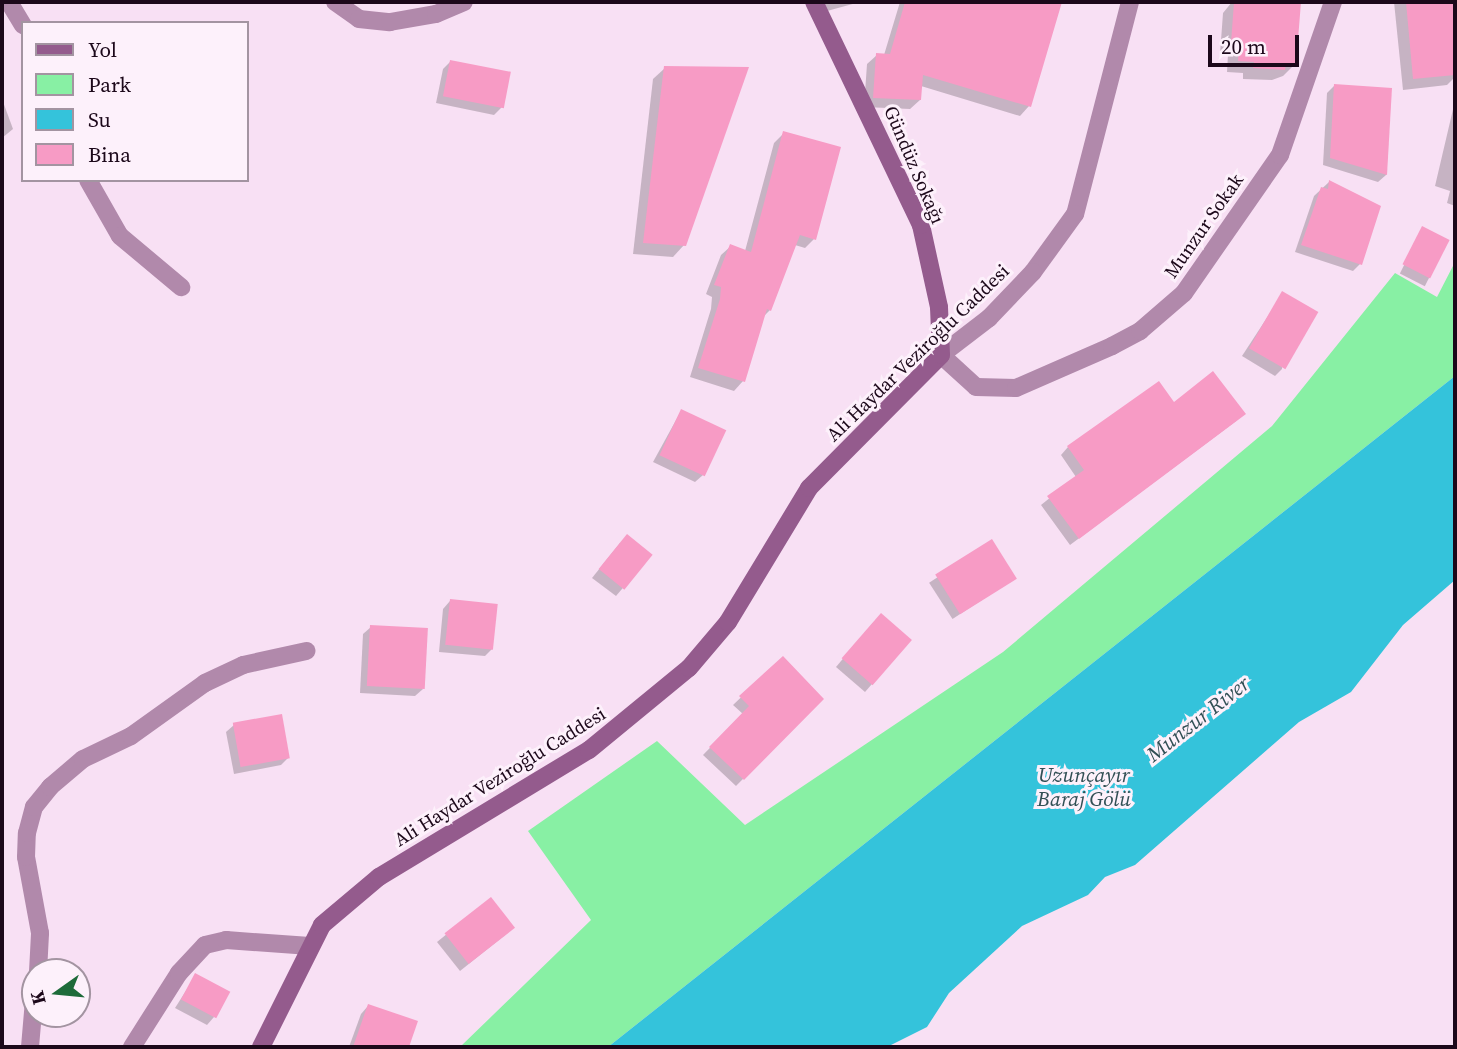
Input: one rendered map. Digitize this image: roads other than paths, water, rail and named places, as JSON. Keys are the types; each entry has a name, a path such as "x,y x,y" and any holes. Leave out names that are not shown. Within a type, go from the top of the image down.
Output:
{"main road":[{"name":"Gündüz Sokağı","path":"814,2 920,225 939,307 941,355"},
{"name":"Ali Haydar Veziroğlu Caddesi","path":"261,1047 322,925 345,901 589,750 689,668 728,622 809,488 941,355"}],"street":[{"path":"9,2 21,22"},
{"path":"335,2 359,19 390,22 436,14 464,2"},
{"name":"Ali Haydar Veziroğlu Caddesi","path":"941,355 989,318 1024,281 1075,214 1130,2"},
{"name":"Munzur Sokak","path":"941,355 976,387 1016,388 1112,346 1167,309 1184,293 1280,155 1333,2"},
{"path":"89,182 120,236 181,287"},
{"path":"39,958 40,933 26,857 27,833 34,807 50,787 83,759 131,736 205,683 243,666 306,651"},
{"path":"132,1047 179,973 205,945 226,940 310,946"},
{"path":"30,1047 32,1028"}],"water":[{"name":"Uzunçayır Baraj Gölü","path":"1455,376 1455,580 1403,625 1351,692 1299,722 1135,865 1105,877 1088,895 1022,926 949,993 927,1027 887,1047 608,1047"}],"water label":[{"name":"Munzur River","path":"1198,719"}]}
